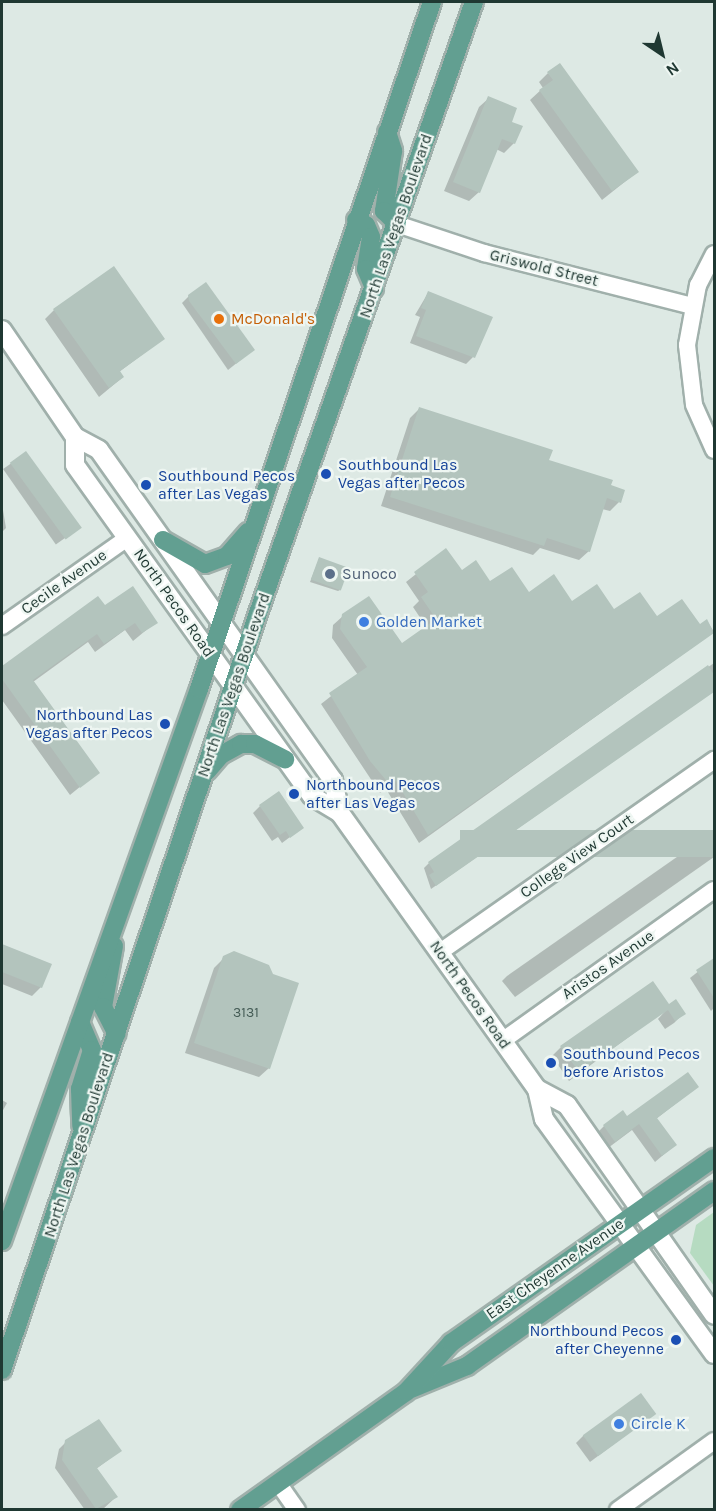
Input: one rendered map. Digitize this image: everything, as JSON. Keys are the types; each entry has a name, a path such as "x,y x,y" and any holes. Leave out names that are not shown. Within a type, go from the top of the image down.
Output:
{"main road":[{"name":"North Las Vegas Boulevard","path":"2,1241 211,655 356,220 432,2"},
{"name":"North Las Vegas Boulevard","path":"2,1370 244,654 474,2"},
{"path":"387,132 393,151 384,211 397,224"},
{"path":"356,220 366,225 371,237 366,269 374,288"},
{"name":"North Pecos Road","path":"2,330 75,437 99,450 333,780 340,813"},
{"name":"North Pecos Road","path":"75,437 75,465 312,796 340,813 440,952 537,1089 544,1119 714,1354"},
{"path":"163,540 190,559 217,562 242,541 256,520"},
{"path":"202,777 221,755 241,744 255,744 285,759"},
{"path":"116,921 112,972 103,1007 117,1034"},
{"path":"80,1022 92,1050 80,1089 81,1140"},
{"name":"North Pecos Road","path":"537,1089 567,1105 714,1315"},
{"name":"East Cheyenne Avenue","path":"406,1392 451,1342 714,1158"},
{"name":"East Cheyenne Avenue","path":"240,1509 406,1392 467,1366 714,1191"}],"street":[{"name":"Griswold Street","path":"397,224 484,253 692,306"},
{"path":"714,254 692,306 687,345 694,405 714,450"},
{"name":"Cecile Avenue","path":"2,626 127,538"},
{"name":"College View Court","path":"440,952 714,760"},
{"name":"Aristos Avenue","path":"502,1041 714,890"},
{"path":"618,1509 714,1441"},
{"path":"278,1483 297,1509"}],"green space":[{"path":"714,1212 714,1286 690,1253 696,1225"}],"building":[{"path":"560,63 639,172 612,191 539,90 553,80 547,72"},
{"path":"488,96 517,108 512,122 523,126 515,144 502,139 480,193 453,182"},
{"path":"114,266 165,339 120,371 124,377 109,388 53,309"},
{"name":"McDonald's","path":"206,282 255,350 236,364 189,301 188,295"},
{"path":"428,291 493,317 475,358 416,336 426,310 421,308"},
{"path":"419,407 553,450 549,460 613,480 611,485 625,490 621,503 607,498 590,552 547,538 544,546 390,497"},
{"path":"26,451 82,528 66,540 10,463"},
{"path":"446,548 462,570 476,560 490,581 512,567 529,592 554,574 572,601 597,584 614,609 640,592 657,616 682,599 700,624 707,619 714,633 428,835 396,781 390,785 370,761 329,693 367,667 340,629 342,614 369,596 402,643 436,619 421,597 428,592 414,572"},
{"name":"Sunoco","path":"319,557 349,568 341,590 311,580"},
{"path":"133,586 158,623 142,633 135,623 104,644 97,634 33,680 100,773 80,788 2,679 2,666 98,596 105,605"},
{"path":"708,665 714,675 714,692 436,886 429,875 434,872 428,862"},
{"path":"279,791 304,828 290,838 286,831 280,835 259,805"},
{"path":"460,830 714,830 714,857 460,857"},
{"path":"2,944 52,964 42,988 2,972"},
{"path":"234,951 269,965 273,974 299,983 270,1069 194,1043 223,956"},
{"path":"714,958 714,998 696,970"},
{"path":"653,981 669,1004 676,999 686,1014 675,1021 668,1010 579,1072 560,1046"},
{"path":"688,1072 699,1087 657,1118 677,1145 662,1156 639,1124 615,1142 603,1125 623,1110 627,1116"},
{"name":"Circle K","path":"641,1393 656,1414 598,1456 583,1435"},
{"path":"99,1419 122,1451 97,1468 118,1497 96,1509 62,1460 65,1440"}],"place":[{"name":"McDonald's","path":"219,319"},
{"name":"Southbound Las Vegas after Pecos","path":"326,474"},
{"name":"Southbound Pecos after Las Vegas","path":"146,485"},
{"name":"Sunoco","path":"330,574"},
{"name":"Golden Market","path":"364,622"},
{"name":"Northbound Las Vegas after Pecos","path":"165,724"},
{"name":"Northbound Pecos after Las Vegas","path":"294,794"},
{"name":"Southbound Pecos before Aristos","path":"551,1063"},
{"name":"Northbound Pecos after Cheyenne","path":"676,1340"},
{"name":"Circle K","path":"619,1424"}]}
